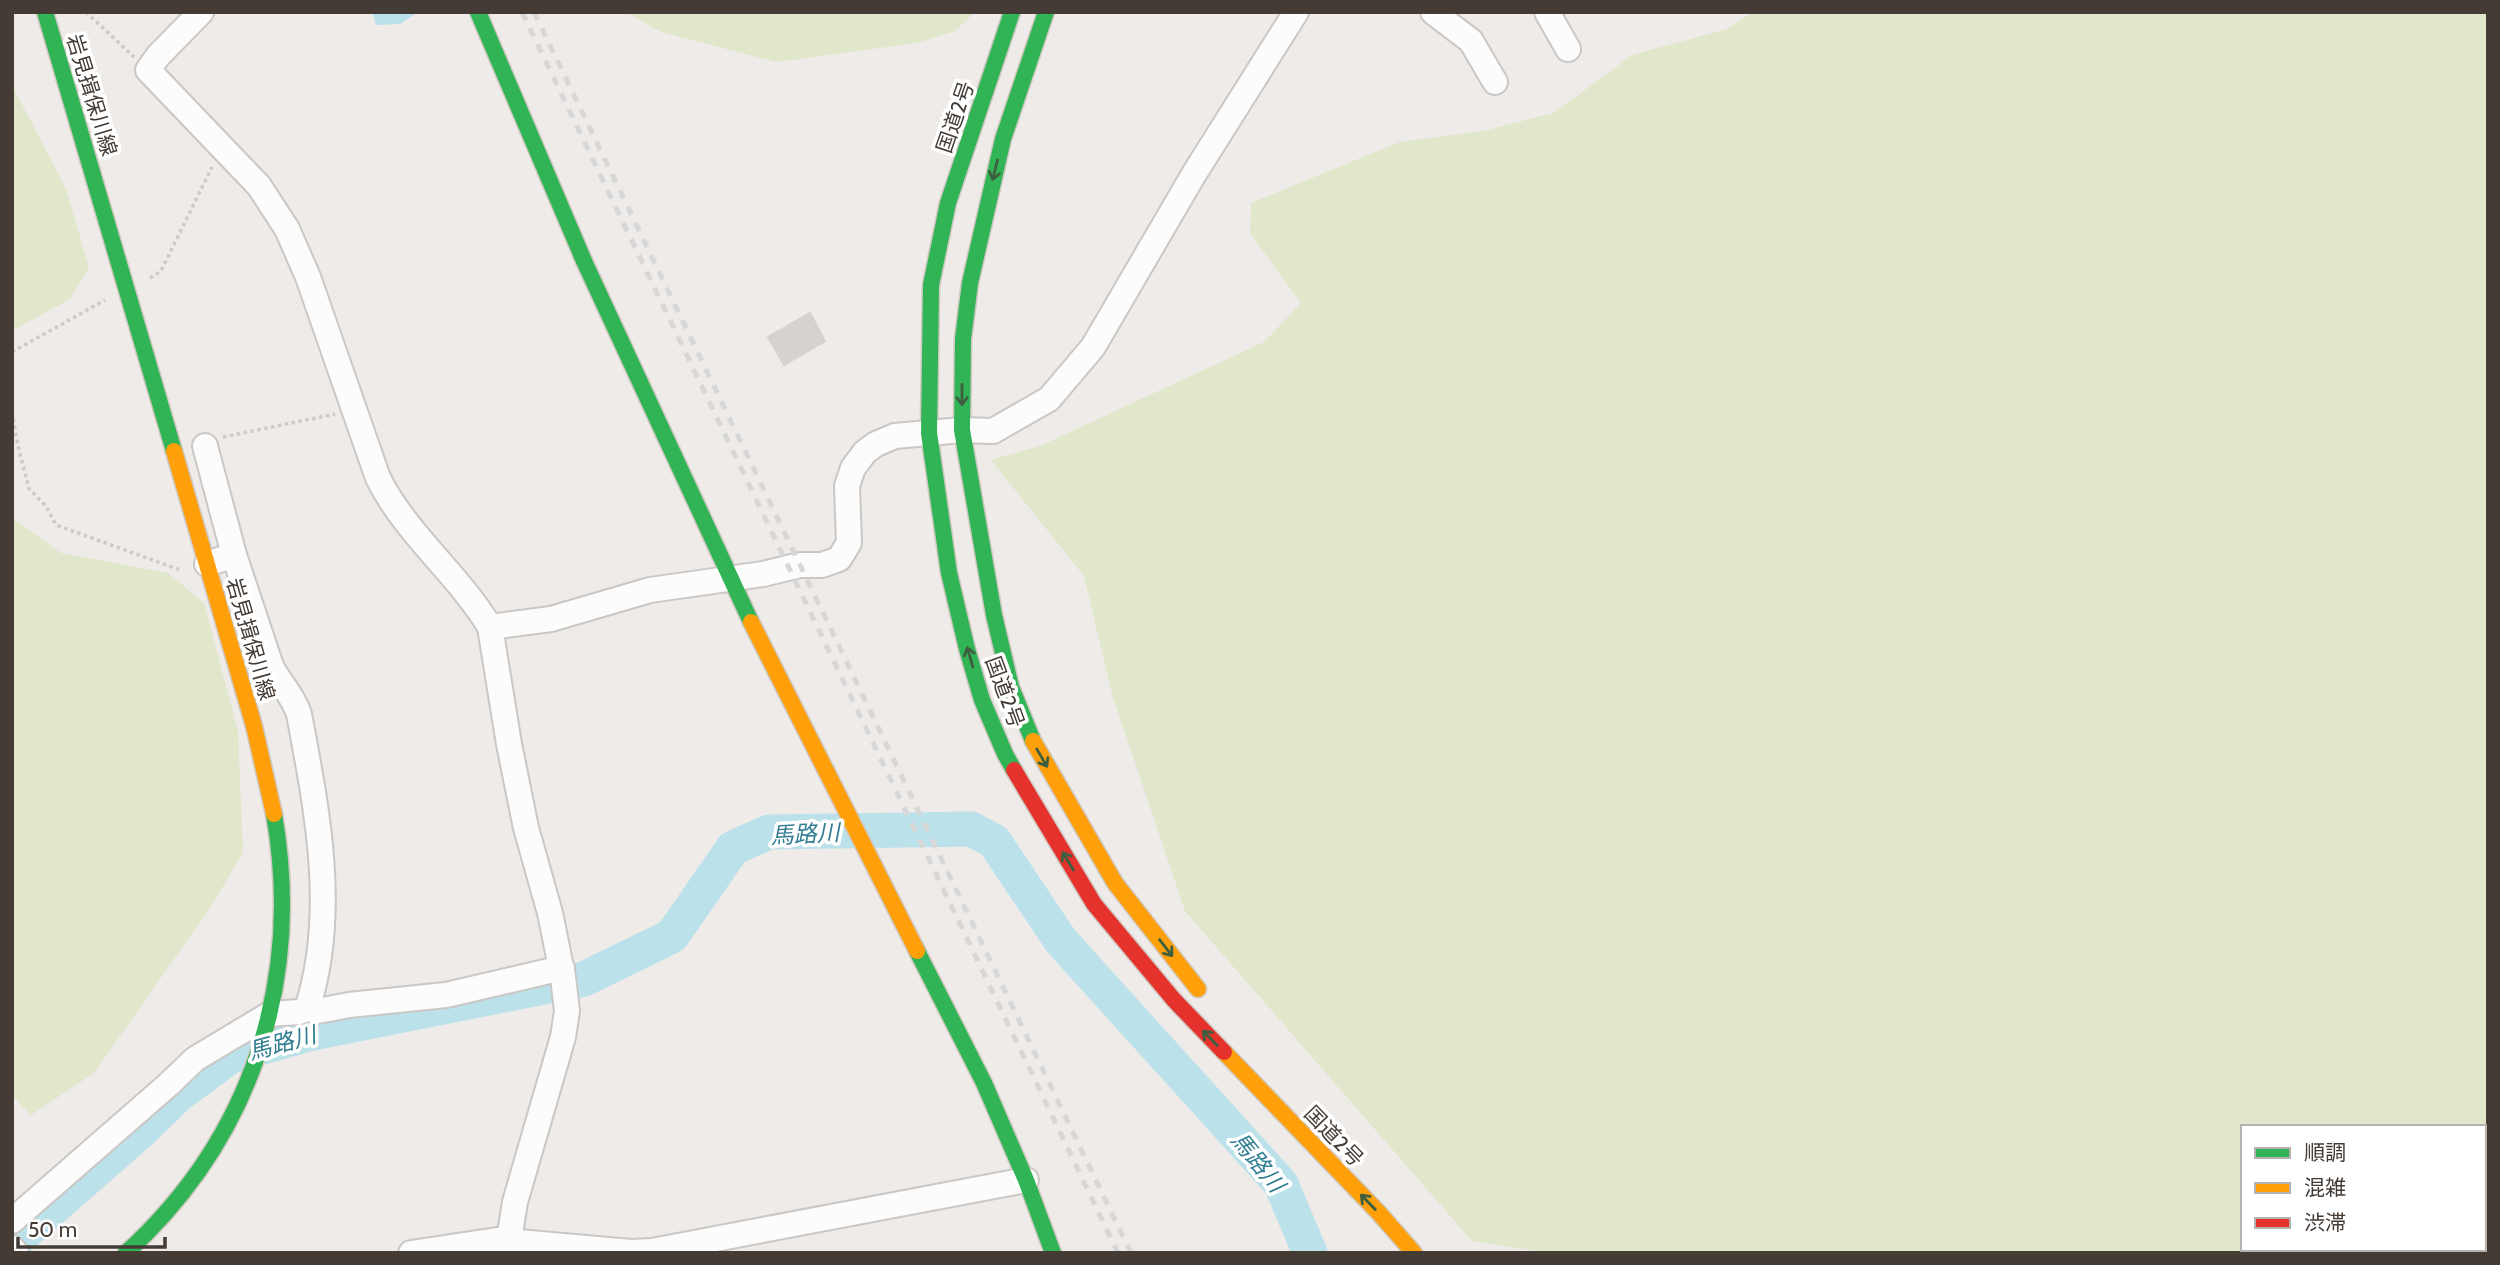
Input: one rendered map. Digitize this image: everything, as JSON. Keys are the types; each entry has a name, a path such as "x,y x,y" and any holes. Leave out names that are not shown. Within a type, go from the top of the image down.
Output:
{"main road":[{"name":"岩見揖保川線","path":"45,12 256,731 279,838 283,888 282,939 275,989 253,1072 220,1141 138,1249"},
{"path":"478,12 584,261 729,578 984,1083 1026,1180 1053,1253"},
{"path":"972,134 975,94 1001,12"},
{"name":"国道2号","path":"1012,12 948,203 931,285 929,433 949,573 982,700 1005,754 1094,904 1174,1000 1379,1213 1413,1253"},
{"name":"国道2号","path":"1046,12 1003,139 985,213 963,340 962,430 994,615 1011,687 1033,743 1115,883 1209,1000"},
{"path":"1003,139 1038,77 1062,12"}],"street":[{"path":"201,12 148,70 259,186 287,229 309,276 378,478 391,503 477,605 490,627 509,744 526,828 550,913 567,1011 563,1037 515,1202 508,1247"},
{"path":"490,627 551,619 650,590 762,574 800,565 822,565 839,559 849,543 847,486 853,468 865,452 895,436 962,430 993,431 1049,399 1093,347 1194,174 1296,12"},
{"path":"1547,12 1567,50"},
{"path":"1438,14 1471,41 1495,82"},
{"path":"205,446 234,555 271,666 279,682 295,702 309,769 321,847 324,890 321,931 307,1009"},
{"path":"206,564 234,555"},
{"path":"12,1221 195,1059 268,1022 307,1009 318,1011 349,1004 564,982"},
{"path":"411,1253 485,1242 508,1247 652,1251 1026,1180"},
{"path":"12,1248 16,1253"}],"path":[{"path":"86,12 148,70"},
{"path":"205,446 222,437 354,408"},
{"path":"12,412 29,489 46,506 56,525 190,573 206,564"}],"green space":[{"path":"626,12 975,12 955,31 916,43 777,62 661,32"},
{"path":"1753,12 2488,12 2488,1253 1548,1253 1472,1241 1185,911 1112,694 1084,576 991,460 1040,446 1264,342 1301,303 1250,233 1251,203 1400,142 1483,131 1554,113 1632,55 1727,29"},
{"path":"12,85 66,189 89,268 70,299 12,331"},
{"path":"12,518 61,553 168,573 204,603 238,731 243,852 212,905 94,1073 31,1115 12,1096"}],"water":[{"path":"372,12 418,12 400,24 376,25"}],"building":[{"path":"810,313 825,341 784,365 768,337"}],"waterway":[{"name":"馬路川","path":"12,1244 178,1095 231,1056 312,1033 584,979 672,936 733,848 769,832 971,829 994,841 1061,941 1281,1184 1310,1253"}],"railway":[{"path":"522,12 1118,1253"},
{"path":"534,12 1131,1253"}],"traffic: fast":[{"path":"45,12 174,451"},
{"path":"478,12 584,261 751,622"},
{"path":"1012,12 948,203 931,285 929,433 949,573 967,649 982,700 1014,770"},
{"path":"1033,741 1011,687 994,615 962,430 963,339 970,283 1003,139 1046,12"},
{"path":"126,1253 170,1208 206,1159 236,1108 258,1053 273,996 281,937 281,876 274,814"},
{"path":"917,951 984,1083 1026,1180 1053,1253"}],"traffic: slow":[{"path":"174,451 254,726 274,814"},
{"path":"751,622 917,951"},
{"path":"1033,741 1115,883 1198,989"},
{"path":"1224,1052 1414,1253"}],"traffic: jam":[{"path":"1014,770 1094,904 1174,1000 1224,1052"}]}
